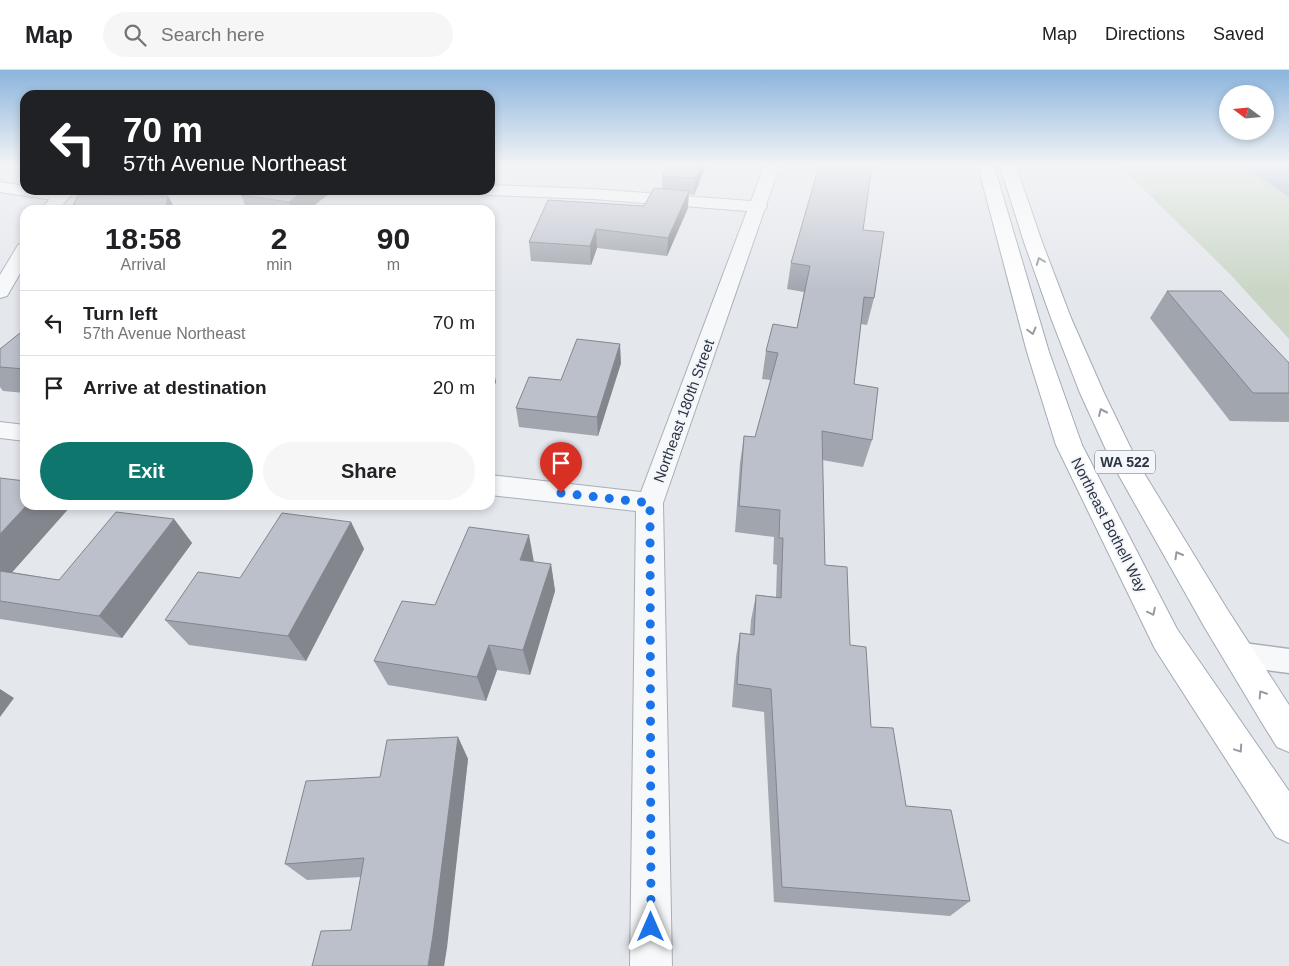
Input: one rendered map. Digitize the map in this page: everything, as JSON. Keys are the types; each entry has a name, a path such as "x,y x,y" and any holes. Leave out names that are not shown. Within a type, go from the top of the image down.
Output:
{"main road":[{"name":"Northeast Bothell Way","path":"998,208 1038,352 1069,445 1166,640 1289,824"},
{"name":"WA 522","path":"1021,208 1087,378 1127,466 1236,654 1289,735"}],"street":[{"name":"Northeast 180th Street","path":"652,966 650,503 759,208"},
{"path":"0,292 20,258"},
{"path":"0,430 20,432"},
{"path":"495,486 650,503"}],"lane":[{"path":"1236,654 1289,661"}],"green space":[{"path":"1163,208 1289,208 1289,339 1231,275"}],"building":[{"path":"544,208 681,208 668,238 596,229 590,246 529,242"},
{"path":"807,208 866,208 863,230 884,232 874,298 864,297 854,384 878,388 872,440 822,431 825,565 847,567 850,645 866,647 871,727 893,728 906,806 951,810 970,901 782,887 771,689 737,684 740,633 754,635 756,595 781,598 783,538 779,538 780,510 739,506 744,436 755,437 778,353 766,351 773,324 797,328 810,266 791,263"},
{"path":"1167,291 1221,291 1289,363 1289,393 1253,393"},
{"path":"20,333 20,369 0,367 0,349"},
{"path":"577,339 620,344 597,417 516,408 529,377 561,380"},
{"path":"0,478 20,480 20,510 22,510 0,534"},
{"path":"116,512 174,519 99,616 0,601 0,571 59,580"},
{"path":"282,513 351,522 288,636 165,620 198,572 240,578"},
{"path":"469,527 529,535 520,560 551,564 523,650 489,645 477,677 374,661 402,601 435,605"},
{"path":"458,737 428,966 312,966 321,931 351,930 364,858 285,864 306,781 380,777 387,740"}],"route":[{"path":"561,493 650,503 651,927"}]}
